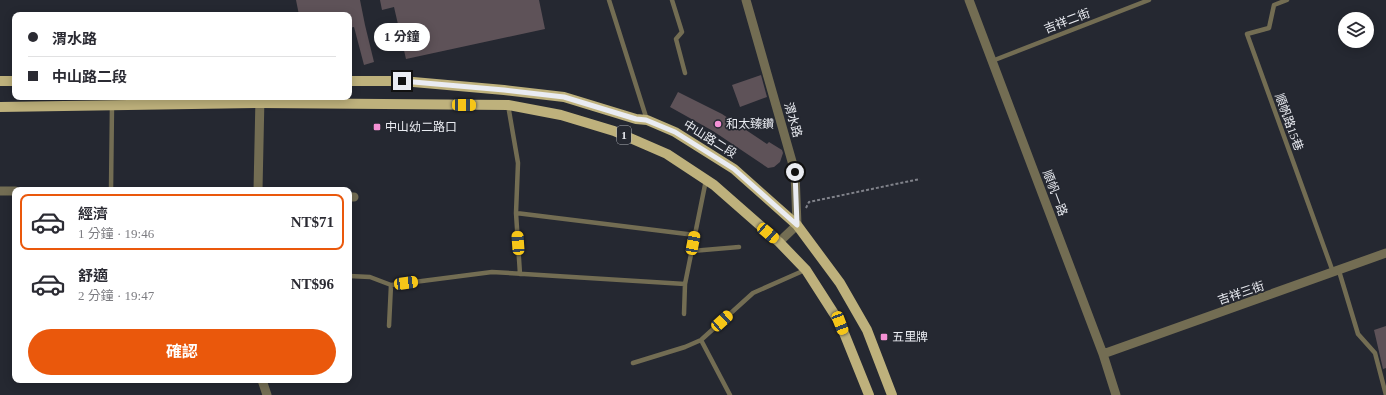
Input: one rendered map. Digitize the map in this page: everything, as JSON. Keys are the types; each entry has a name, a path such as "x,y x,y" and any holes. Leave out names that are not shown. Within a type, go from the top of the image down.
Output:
{"main road":[{"path":"0,81 12,81"},
{"name":"中山路二段","path":"352,81 402,81 564,97 636,119 646,120 675,132 734,169 797,225 840,283 867,330 892,395"},
{"name":"1","path":"0,107 260,100 508,105 561,115 614,131 667,154 706,180 779,242 806,270 840,323 869,395"}],"street":[{"name":"渭水路","path":"746,0 795,172 797,225"},
{"name":"順帆一路","path":"969,0 1103,354 1116,395"},
{"path":"258,187 260,100"},
{"path":"0,191 12,191"},
{"path":"779,242 797,225"},
{"name":"吉祥三街","path":"1103,354 1386,254"},
{"path":"263,383 266,395"}],"lane":[{"path":"609,0 646,120"},
{"path":"672,0 682,32 676,39 686,73"},
{"name":"吉祥二街","path":"992,61 1149,0"},
{"name":"順帆路15巷","path":"1287,0 1274,5 1269,28 1247,34 1358,334 1375,353 1386,395"},
{"path":"111,187 112,105"},
{"path":"508,105 518,163 516,212 520,274"},
{"path":"684,314 685,284 706,180"},
{"path":"516,212 695,235"},
{"path":"692,251 739,247"},
{"path":"633,363 685,347 701,340 753,293 806,270"},
{"path":"352,276 370,277 391,285 492,272 685,284"},
{"path":"389,326 391,285"},
{"path":"701,340 730,395"}],"path":[{"path":"797,225 809,202 920,179"}],"building":[{"path":"296,0 360,0 374,62 364,65 354,27 352,27 352,12 298,12"},
{"path":"380,0 539,0 545,29 406,59 394,7 382,10"},
{"path":"761,75 767,97 740,107 732,85"},
{"name":"和太臻鑽","path":"678,92 722,114 767,144 769,142 782,150 783,153 780,162 774,167 768,168 713,131 670,107"},
{"path":"1386,326 1386,368 1383,369 1374,330"}],"place":[{"name":"和太臻鑽","path":"718,124"},
{"name":"中山幼二路口","path":"377,127"},
{"name":"五里牌","path":"884,337"}],"route":[{"path":"402,81 564,97 636,119 646,120 675,132 734,169 797,225 795,172"}]}
